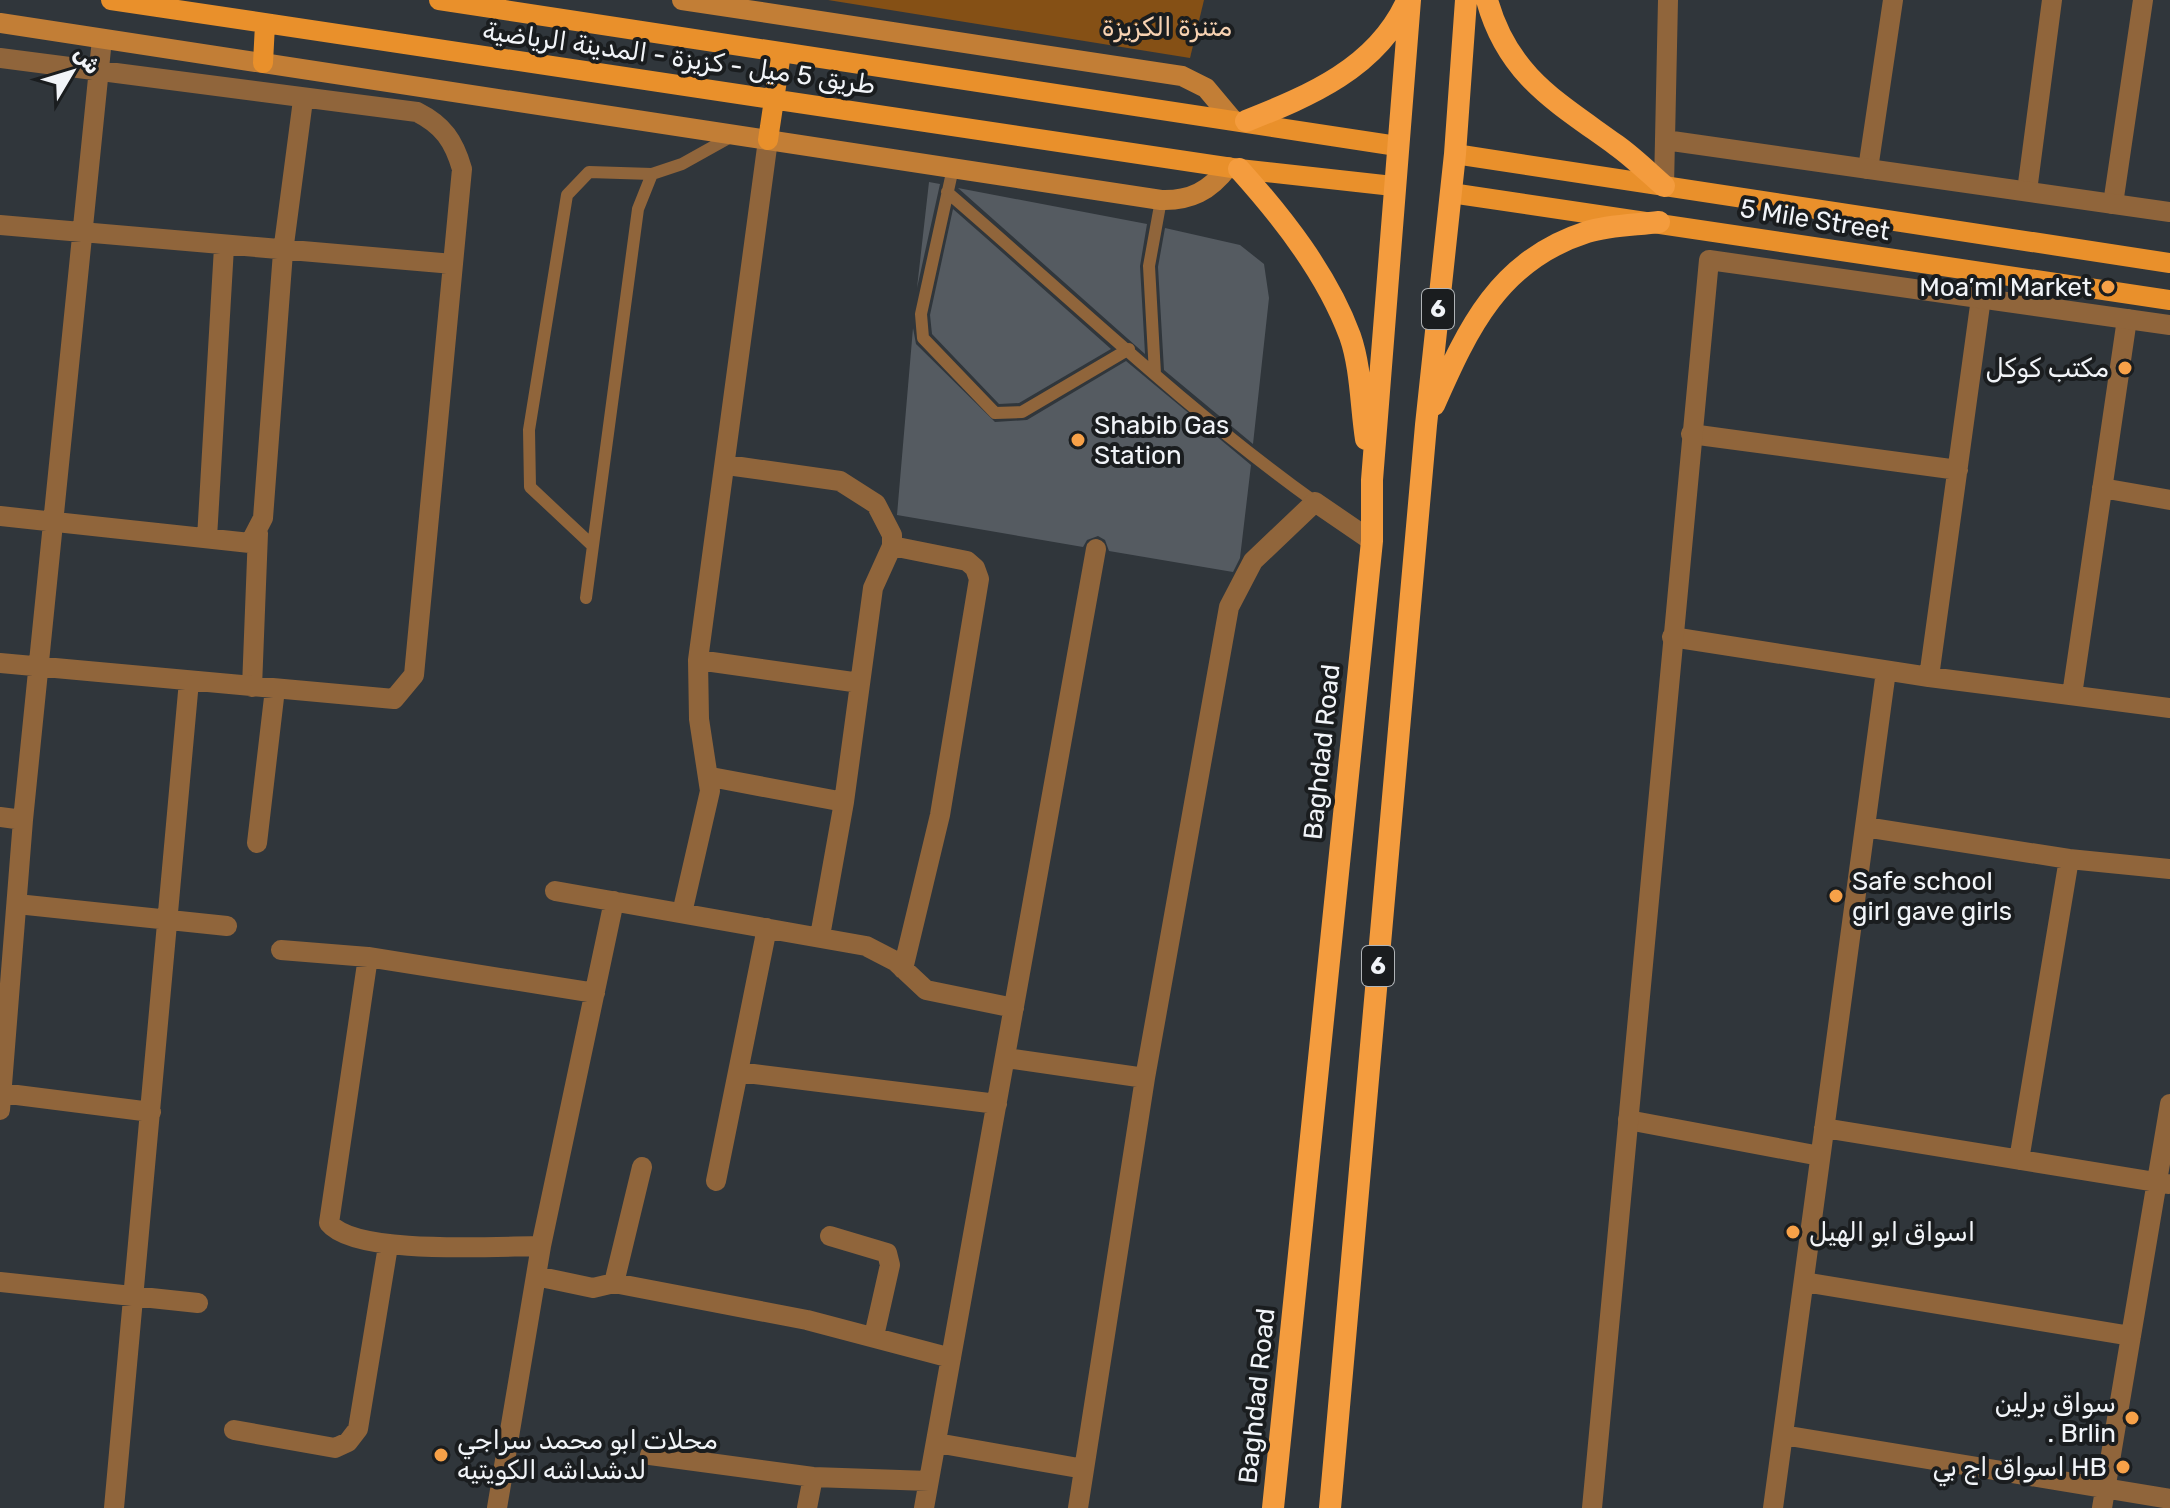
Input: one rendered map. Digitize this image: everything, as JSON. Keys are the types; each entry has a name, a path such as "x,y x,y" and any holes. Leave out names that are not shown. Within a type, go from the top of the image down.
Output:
{"highway":[{"path":"1239,120 1305,98 1340,78 1381,41 1409,0"},
{"name":"Baghdad Road","path":"1273,1508 1372,541 1372,480 1409,0"},
{"name":"6","path":"1330,1508 1426,425 1455,154 1466,0"},
{"path":"1487,0 1509,53 1536,86 1568,113 1617,145 1664,186"},
{"path":"1234,168 1299,243 1351,339 1372,480"},
{"path":"1426,425 1466,333 1481,308 1523,267 1589,231 1659,222"}],"main road":[{"name":"طريق 5 ميل - كزيزة - المدينة الرياضية","path":"111,0 1234,168 1393,186"},
{"name":"طريق 5 ميل - كزيزة - المدينة الرياضية","path":"439,0 1397,146"},
{"path":"682,0 1182,76 1206,88 1239,120"},
{"path":"0,23 1161,200 1192,197 1234,168"},
{"path":"263,63 265,24"},
{"path":"768,140 781,53"},
{"name":"5 Mile Street","path":"1455,154 2170,263"},
{"name":"5 Mile Street","path":"1451,193 2170,300"}],"street":[{"path":"1664,186 1668,0"},
{"path":"1868,169 1893,0"},
{"path":"2027,191 2052,0"},
{"path":"2113,204 2143,0"},
{"path":"102,39 17,904 6,971 1,1102 151,1112"},
{"path":"0,58 303,100 417,112 437,122 455,145 462,169 414,675 394,699 0,663"},
{"path":"252,687 258,533 263,518 283,252 303,100"},
{"path":"682,913 711,777 699,719 698,660 727,465 768,140"},
{"path":"1665,140 2170,212"},
{"path":"0,225 224,247 453,264"},
{"path":"207,538 224,247"},
{"path":"1592,1508 1709,260 2170,325"},
{"path":"1929,677 1981,298"},
{"path":"2072,695 2127,319"},
{"path":"1691,434 1958,470"},
{"path":"727,465 825,476 854,488 867,496 883,514 892,535 892,546 873,588 844,802 820,936"},
{"path":"2102,488 2170,500"},
{"path":"1078,1508 1145,1078 1229,607 1253,561 1315,502 1372,541"},
{"path":"0,516 250,543 258,533"},
{"path":"892,546 967,561 975,568 979,579 942,802 903,969"},
{"path":"924,1508 1096,549"},
{"path":"1672,637 1886,671 2170,708"},
{"path":"698,660 860,683"},
{"path":"1773,1508 1886,671"},
{"path":"114,1508 189,681"},
{"path":"257,843 275,689"},
{"path":"711,777 844,802"},
{"path":"0,817 23,820"},
{"path":"1865,827 2069,859 2170,869"},
{"path":"2019,1160 2069,859"},
{"path":"555,891 820,936 877,949 917,984 935,994 1014,1008"},
{"path":"497,1508 541,1246 614,901"},
{"path":"17,904 227,926"},
{"path":"716,1181 767,928"},
{"path":"281,950 368,957 595,993"},
{"path":"368,957 329,1223 343,1233 388,1246 541,1246"},
{"path":"1006,1058 1145,1078"},
{"path":"738,1072 997,1104"},
{"path":"2104,1498 2131,1336 2164,1183 2170,1104"},
{"path":"1628,1120 1820,1156"},
{"path":"1824,1128 2164,1183"},
{"path":"614,1283 642,1167"},
{"path":"830,1236 887,1253 890,1265 874,1336"},
{"path":"234,1430 335,1448 348,1442 358,1429 388,1246"},
{"path":"536,1276 593,1288 614,1283 874,1336 951,1358"},
{"path":"0,1282 198,1303"},
{"path":"1804,1282 2131,1336"},
{"path":"1783,1435 2104,1498 2170,1499"},
{"path":"937,1443 1084,1469"},
{"path":"650,1455 813,1477 929,1481"},
{"path":"807,1508 813,1477"}],"lane":[{"path":"593,546 530,487 529,430 567,195 589,172 652,174 682,164 734,135"},
{"path":"953,168 919,326 923,338 995,413 1022,412 1129,349"},
{"path":"586,598 638,209 652,174"},
{"path":"947,192 1155,374 1270,470 1315,502"},
{"path":"1155,374 1149,266 1161,200"}],"green space":[{"name":"متنزة الكزيزة","path":"828,0 1204,0 1190,58"}],"building":[{"path":"929,182 940,184 917,288"},
{"path":"958,188 1147,224 1140,266 1145,354"},
{"path":"953,209 1111,349 1019,403 999,404 932,334 930,315"},
{"path":"1165,228 1240,245 1264,264 1269,298 1253,444 1164,370 1158,267"},
{"path":"913,328 916,344 995,422 1027,420 1126,361 1251,465 1240,558 1233,572 1109,551 1105,540 1098,536 1087,540 1083,547 897,515"}],"place":[{"name":"Moa’ml Market","path":"2108,287"},
{"name":"مكتب كوكل","path":"2125,368"},
{"name":"Shabib Gas Station","path":"1078,440"},
{"name":"Safe school girl gave girls","path":"1836,896"},
{"name":"اسواق ابو الهيل","path":"1793,1232"},
{"name":"سواق برلين . Brlin","path":"2132,1418"},
{"name":"محلات ابو محمد سراجي لدشداشه الكويتيه","path":"441,1455"},
{"name":"اسواق اج بي HB","path":"2123,1467"}]}
